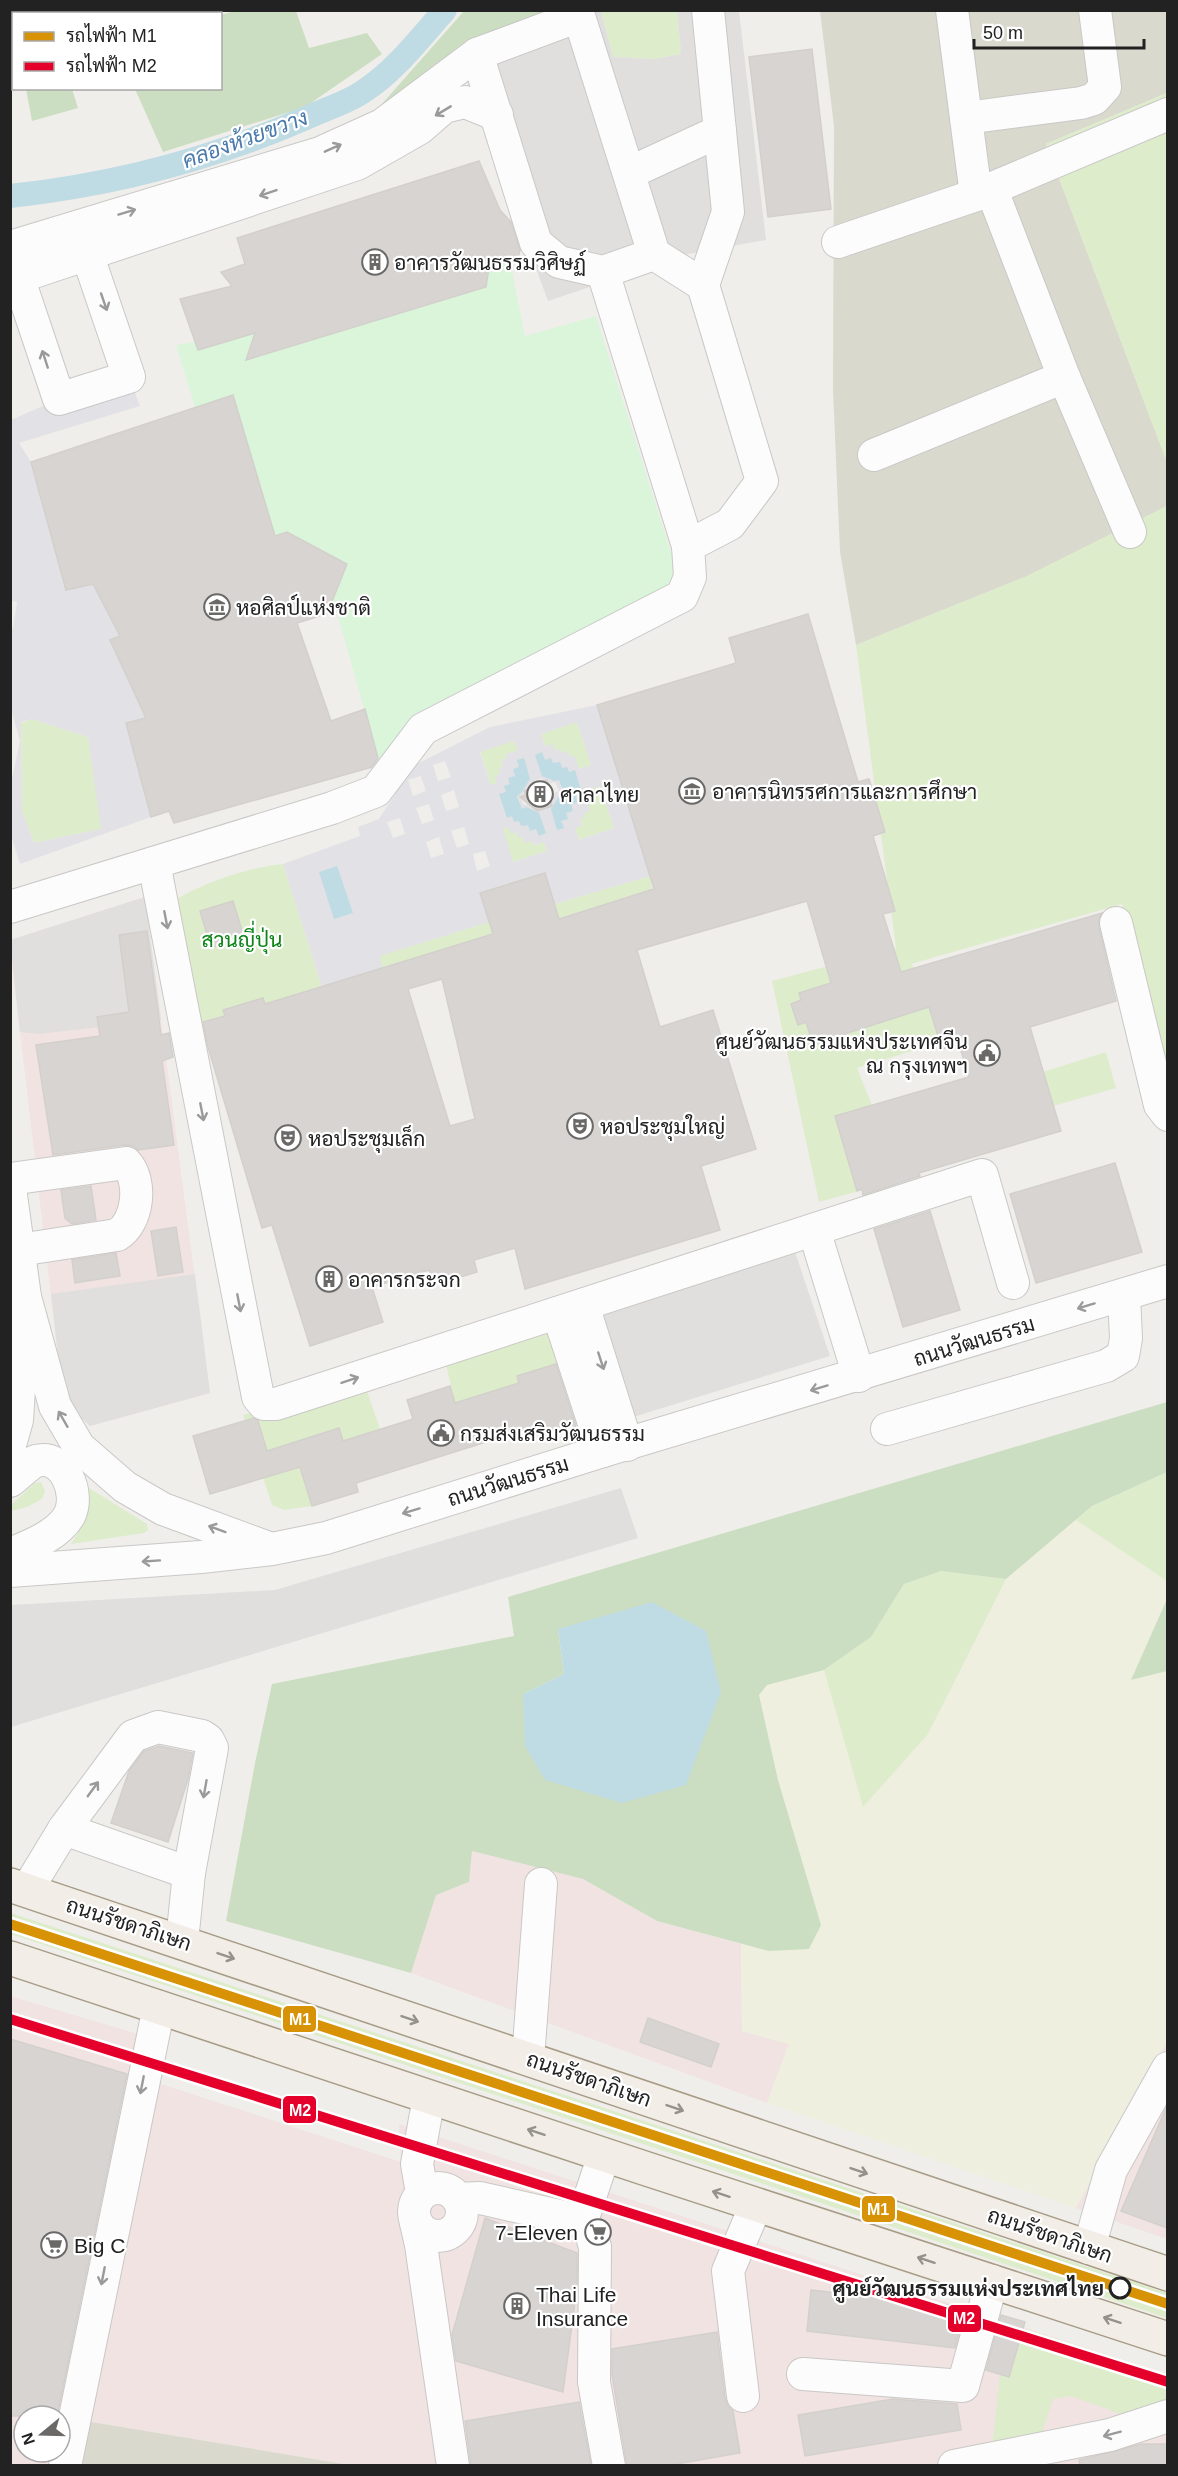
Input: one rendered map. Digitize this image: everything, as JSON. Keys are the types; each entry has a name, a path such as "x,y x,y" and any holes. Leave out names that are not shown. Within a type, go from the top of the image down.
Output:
{"main road":[{"name":"ถนนรัชดาภิเษก","path":"19,1888 1167,2274"},
{"path":"10,1958 756,2205 1167,2338"}],"street":[{"path":"688,546 730,524 762,481 703,285 728,212 708,10"},
{"path":"952,10 966,118 984,191 1130,532"},
{"path":"966,118 1081,103 1094,99 1105,87 1095,10"},
{"path":"83,240 129,377 59,399 13,270 83,240 320,153 382,125 477,54 511,39 579,16 654,254 703,285"},
{"path":"477,54 536,243 559,262 603,272 654,254"},
{"path":"10,247 83,240 357,164 420,128 444,108 465,102 497,115"},
{"path":"838,242 984,191 1167,114"},
{"path":"628,173 720,131"},
{"path":"10,907 333,808 376,791 423,729 682,596 690,577 688,546 603,272"},
{"path":"874,455 1064,377"},
{"path":"154,863 258,1397 264,1404 276,1404 982,1174 1013,1283"},
{"path":"1116,923 1160,1105 1167,1115"},
{"path":"10,1179 126,1163 133,1170 134,1215 126,1230 117,1235 19,1250"},
{"path":"10,1188 25,1297 55,1406 79,1447 125,1487 163,1509 272,1549"},
{"path":"814,1230 859,1376"},
{"name":"ถนนวัฒนธรรม","path":"10,1571 201,1557 272,1549 326,1538 1167,1281"},
{"path":"886,1429 1106,1366 1123,1356 1126,1338 1124,1295"},
{"path":"10,1445 17,1420 16,1343 25,1297"},
{"path":"571,1309 615,1448"},
{"path":"10,1481 33,1461 50,1460 62,1469 70,1483 74,1497 69,1516 54,1532 10,1554"},
{"path":"10,1530 43,1520 58,1512 68,1498 70,1483"},
{"path":"19,1888 133,1736 158,1727 202,1736 208,1740 212,1748 189,1873 182,1941"},
{"path":"64,1828 189,1873"},
{"path":"528,2058 541,1884"},
{"path":"65,2466 159,2007"},
{"path":"1089,2248 1111,2170 1167,2068"},
{"path":"429,2097 417,2164 419,2208 420,2229 434,2237 450,2234 460,2223 463,2215 458,2199 445,2188 437,2187 419,2208 422,2245 453,2466"},
{"path":"582,2221 604,2155"},
{"path":"458,2199 480,2198 582,2221 591,2233 595,2247 594,2382 609,2466"},
{"path":"743,2396 728,2271 756,2205"},
{"path":"803,2374 963,2386 992,2282"},
{"path":"954,2466 1110,2435 1167,2416"}],"shaded area":[{"path":"549,11 601,11 613,57 654,59 681,54 677,11 739,11 766,240 688,254 548,301 459,60"},
{"path":"820,11 1167,11 1167,93 1046,144 1167,462 1167,506 1025,577 856,645 840,552 833,391 834,126"},
{"path":"129,377 140,406 19,443 31,462 66,590 93,584 120,636 110,640 146,718 126,723 151,817 20,864 10,832 11,784 20,741 11,709 10,627 13,629 17,602 10,600 11,420 59,399","holes":["32,719 88,737 101,829 34,843 22,811 21,722"]},
{"path":"597,705 650,876 555,904 545,873 481,893 489,922 380,956 382,968 322,987 283,864 360,836 358,827 379,819 413,766 490,727","holes":["577,722 591,765 579,769 575,756 570,757 568,751 562,753 560,749 555,750 552,744 545,746 541,734","514,741 518,750 506,754 507,758 501,760 503,767 499,768 500,774 495,776 497,783 491,785 480,752","542,753 545,760 568,772 581,794 575,796 561,821 564,793 559,780 535,755","445,761 451,777 438,781 433,765","520,767 517,795 522,809 546,833 512,816 506,792","421,776 426,791 413,796 408,780","542,778 543,782 548,780 549,784 555,782 559,791 554,793 555,798 550,799 552,806 541,810 529,804 524,805 520,797 526,795 528,787 535,785 534,781","600,786 614,828 579,840 575,828 582,826 580,819 585,817 584,813 590,810 588,804 592,803 588,790","454,790 459,807 446,811 441,795","429,804 434,820 422,824 416,808","400,818 405,834 393,838 387,822","464,827 469,844 457,848 451,831","508,827 511,834 517,832 518,838 523,837 525,843 531,841 533,845 544,842 547,851 513,862 503,829","439,837 444,854 431,858 426,842","485,851 490,866 477,871 473,854"]},
{"path":"145,897 210,1393 90,1426 61,1382 10,940"},
{"path":"145,897 161,1020 39,1034 20,1032 10,940"},
{"path":"794,1249 830,1356 627,1419 593,1313"},
{"path":"195,1274 210,1393 90,1426 69,1407 61,1382 51,1294"},
{"path":"621,1488 638,1538 11,1727 11,1605 275,1590"},
{"path":"472,1851 583,1879 657,1921 741,1944 742,2031 789,2044 767,2103 411,1973 436,1895 469,1882"},
{"path":"10,1996 165,2042 152,2081 401,2162 399,2124 1167,2374 1167,2465 350,2465 80,2420 75,2465 11,2465"},
{"path":"1167,2041 1167,2239 1076,2208"},
{"path":"80,2420 350,2465 75,2466"}],"green space":[{"path":"160,10 161,12 12,12 12,16 11,11"},
{"path":"234,11 296,11 309,48 367,33 382,54 305,107 163,152 135,90 222,90 222,15"},
{"path":"464,11 549,11 381,105"},
{"path":"601,11 677,11 681,54 654,59 613,57"},
{"path":"26,90 72,90 78,108 32,121"},
{"path":"1167,93 1167,462 1046,144"},
{"path":"510,261 525,336 596,316 679,578 670,593 380,765 333,599 346,564 287,532 275,536 233,395 195,407 176,345 255,333 246,360 486,287 489,268"},
{"path":"1167,506 1167,1072 1122,904 911,964 967,1034 857,1068 873,1108 874,1187 819,1202 772,981 896,948 856,645 1025,577"},
{"path":"32,719 88,737 102,829 34,843 22,811 21,723"},
{"path":"577,722 591,765 579,769 570,757 545,746 541,734"},
{"path":"514,740 518,750 507,758 497,783 491,785 480,751"},
{"path":"600,786 614,828 579,840 575,828 582,826 580,819 588,804 592,802 588,789"},
{"path":"508,827 531,841 533,845 544,842 547,851 513,862 502,829"},
{"name":"สวนญี่ปุ่น","path":"283,864 322,987 265,1004 263,998 223,1010 225,1016 197,1024 172,902 197,888 226,877"},
{"path":"650,876 652,890 559,918 555,904"},
{"path":"489,922 493,934 382,968 379,956"},
{"path":"1106,1052 1116,1088 1053,1106 1043,1072"},
{"path":"546,1324 557,1363 517,1376 519,1383 455,1403 444,1356"},
{"path":"364,1382 380,1429 343,1441 338,1428 293,1443 312,1506 284,1510 272,1505 243,1415"},
{"path":"1167,1402 1167,1472 1092,1506 1006,1579 941,1571 904,1584 871,1637 824,1670 767,1685 759,1695 778,1780 821,1925 809,1949 769,1951 657,1921 583,1879 472,1851 469,1882 436,1895 411,1973 226,1921 272,1684 514,1636 508,1597","holes":["558,1629 622,1803 523,1694 564,1674"]},
{"path":"1167,1472 1167,1581 1076,1520 1092,1506"},
{"path":"41,1482 45,1491 42,1499 27,1507 11,1511 11,1505 35,1483"},
{"path":"89,1488 147,1524 148,1530 144,1533 71,1544 85,1518 89,1504"},
{"path":"1076,1520 1167,1581 1167,1599 1132,1679 1167,1671 1167,2041 1076,2208 767,2103 789,2044 742,2031 741,1944 769,1951 821,1925 778,1780 759,1695 767,1685 824,1670 864,1806 928,1734 1006,1579"},
{"path":"941,1571 1006,1579 928,1734 863,1807 824,1670 871,1637 904,1584"},
{"path":"1167,1599 1167,1671 1131,1680"},
{"path":"11,1913 1167,2293 1167,2318 11,1934"},
{"path":"1006,2323 1167,2374 1167,2406 1155,2412 1121,2414 1071,2396 1053,2399 1042,2433 992,2446"}],"water":[{"path":"542,752 545,760 551,758 553,763 560,762 562,768 567,767 569,772 575,770 582,794 576,796 577,802 571,805 573,811 566,813 568,819 561,821 564,828 557,830 551,809 560,795 564,793 559,780 555,781 542,776 535,755"},
{"path":"524,758 530,779 517,796 522,809 526,807 539,813 546,833 539,836 536,829 530,831 528,825 521,826 519,821 514,822 512,816 507,818 499,794 506,792 504,786 510,784 508,778 515,776 513,769 519,767 517,760"},
{"path":"337,866 353,913 334,919 319,872"},
{"path":"652,1602 706,1631 721,1692 686,1785 622,1803 545,1780 525,1746 523,1694 564,1674 558,1629"}],"building":[{"path":"812,49 831,209 768,217 749,57"},
{"name":"อาคารวัฒนธรรมวิศิษฏ์","path":"479,161 500,210 511,222 520,250 518,258 489,268 486,287 246,360 255,333 198,350 180,299 232,286 221,272 245,264 237,238"},
{"name":"หอศิลป์แห่งชาติ","path":"233,395 275,536 287,532 347,564 327,614 297,623 331,721 365,709 378,758 372,767 174,823 169,811 151,817 126,723 146,718 110,640 120,636 93,584 66,590 31,462"},
{"path":"808,614 858,782 869,779 885,832 873,836 895,911 883,914 901,972 1102,913 1099,918 1099,927 1116,1001 1030,1027 1061,1131 919,1173 920,1176 863,1195 862,1189 857,1191 835,1116 969,1077 959,1044 942,1049 929,1007 813,1044 806,1022 798,1025 791,1004 801,1000 799,993 831,983 807,901 637,950 660,1027 713,1010 756,1149 701,1166 720,1230 525,1289 515,1248 474,1260 477,1272 434,1285 429,1270 372,1287 383,1322 310,1346 272,1225 262,1228 208,1047 203,1022 225,1016 223,1010 263,998 265,1004 493,934 480,893 545,873 559,919 654,889 597,705 736,663 729,638","holes":["442,979 475,1119 450,1126 408,989"]},
{"name":"ศาลาไทย","path":"547,780 554,798 550,799 552,806 537,811 520,797 526,795 524,791 530,789 530,786"},
{"path":"233,901 244,937 211,948 200,911"},
{"path":"147,931 161,1035 169,1033 173,1057 162,1061 174,1145 138,1150 133,1146 124,1145 53,1155 36,1045 100,1036 97,1017 129,1012 119,935"},
{"path":"1115,1163 1142,1252 1036,1283 1010,1194"},
{"path":"91,1186 96,1220 72,1224 65,1218 61,1190"},
{"path":"930,1211 960,1310 903,1327 874,1229"},
{"path":"176,1227 183,1272 158,1276 151,1231"},
{"path":"116,1253 120,1276 75,1283 72,1260"},
{"name":"กรมส่งเสริมวัฒนธรรม","path":"556,1364 576,1426 541,1437 537,1426 356,1483 358,1492 312,1506 300,1467 210,1494 193,1436 254,1418 258,1421 267,1451 339,1428 343,1441 413,1419 407,1400 450,1386 455,1403 519,1383 517,1376"},
{"path":"159,1746 193,1753 188,1779 168,1842 111,1823 129,1771 144,1751"},
{"path":"648,2018 719,2044 711,2067 640,2042"},
{"name":"Big C","path":"10,2039 127,2074 59,2404 12,2404 12,2416 10,2416"},
{"path":"1167,2106 1167,2228 1121,2211"},
{"name":"Thai Life Insurance","path":"485,2218 577,2253 577,2287 563,2392 456,2361 452,2335"},
{"path":"811,2290 966,2307 955,2348 807,2331"},
{"path":"1001,2315 1025,2322 1009,2377 986,2370"},
{"path":"717,2332 725,2398 733,2411 740,2453 665,2466 627,2466 612,2374 612,2349"},
{"path":"893,2399 957,2404 961,2430 805,2456 798,2415"},
{"path":"579,2402 591,2466 471,2466 465,2421"},
{"path":"1142,2444 1167,2444 1167,2466 1080,2466 1079,2460"}],"waterway":[{"name":"คลองห้วยขวาง","path":"10,196 86,185 198,158 270,133 336,106 376,83 407,54 445,10"}],"metro line":[{"name":"M1","path":"10,1924 1168,2304"},
{"name":"M2","path":"10,2019 1168,2382"}],"place":[{"name":"อาคารวัฒนธรรมวิศิษฏ์","path":"375,262"},
{"name":"หอศิลป์แห่งชาติ","path":"217,607"},
{"name":"อาคารนิทรรศการและการศึกษา","path":"692,791"},
{"name":"ศาลาไทย","path":"540,794"},
{"name":"ศูนย์วัฒนธรรมแห่งประเทศจีน ณ กรุงเทพฯ","path":"987,1053"},
{"name":"หอประชุมใหญ่","path":"580,1126"},
{"name":"หอประชุมเล็ก","path":"288,1138"},
{"name":"อาคารกระจก","path":"329,1279"},
{"name":"กรมส่งเสริมวัฒนธรรม","path":"441,1433"},
{"name":"7-Eleven","path":"598,2232"},
{"name":"Big C","path":"54,2245"},
{"name":"ศูนย์วัฒนธรรมแห่งประเทศไทย","path":"1120,2288"},
{"name":"Thai Life Insurance","path":"517,2306"}]}
